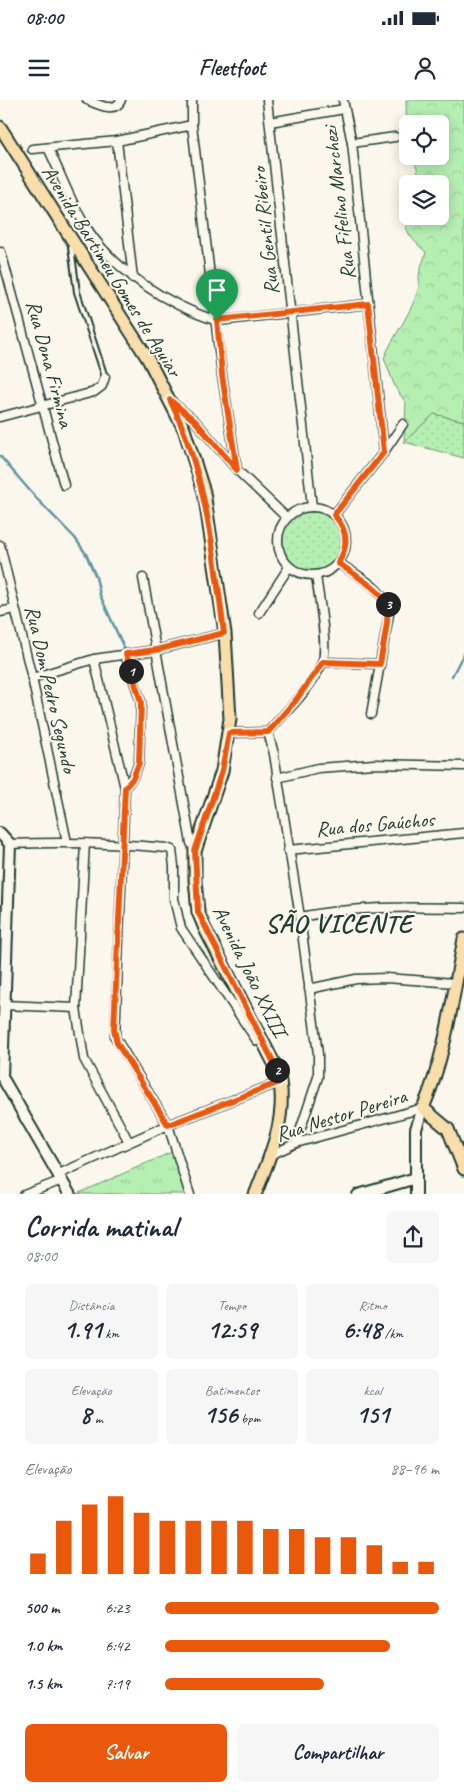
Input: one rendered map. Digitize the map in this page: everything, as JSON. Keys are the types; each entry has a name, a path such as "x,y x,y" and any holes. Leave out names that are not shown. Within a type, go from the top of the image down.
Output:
{"main road":[{"name":"Avenida Bartimeu Gomes de Aguiar","path":"0,127 148,359 187,437 204,492 224,633 229,683 229,733"},
{"name":"Avenida João XXIII","path":"229,733 222,771 195,851 198,912 279,1076 282,1108 278,1135 255,1194"},
{"path":"464,938 434,1082 423,1108 448,1129 464,1169"}],"street":[{"path":"87,100 113,107 117,106 121,100"},
{"path":"192,100 192,124 217,320 223,384 237,470"},
{"name":"Rua Gentil Ribeiro","path":"267,100 312,506"},
{"name":"Rua Fifelino Marchezi","path":"343,100 352,143 384,452"},
{"path":"270,122 344,109"},
{"path":"32,149 117,141 192,124"},
{"path":"352,143 395,137"},
{"path":"117,141 133,278"},
{"path":"48,148 86,227 124,272 195,314 217,320 368,304"},
{"name":"Rua Dona Firmina","path":"1,252 64,485"},
{"path":"0,417 94,392 102,386 105,377"},
{"path":"170,400 195,421 237,470 287,518"},
{"path":"334,515 384,452 403,424"},
{"path":"312,506 325,509 334,515 345,532 346,543 344,554 338,563 332,569 316,575 297,572 289,567 278,548 280,527 287,518 296,511 312,506"},
{"name":"Rua Dom Pedro Segundo","path":"0,544 32,678 66,842"},
{"path":"338,563 380,592 388,604 389,614 371,714"},
{"path":"259,613 289,567"},
{"path":"229,733 268,732 296,700 323,662 324,648 316,575"},
{"path":"143,578 191,843 195,851"},
{"path":"0,612 14,608"},
{"path":"32,678 94,660 156,650 224,633"},
{"path":"125,788 133,778 139,763 141,702 126,654"},
{"path":"94,660 125,788 115,1037 168,1125 190,1194"},
{"path":"323,662 380,664"},
{"path":"268,732 300,916 318,1054 318,1077 296,1144"},
{"path":"277,778 318,768 374,764 464,766"},
{"path":"0,833 10,844 1,1077 70,1194"},
{"name":"Rua dos Gaúchos","path":"288,850 464,834"},
{"path":"10,844 66,842 167,848 174,855 174,898 180,928 279,1076 129,1142 24,1194"},
{"path":"86,843 76,1008 84,1059 129,1142"},
{"path":"300,916 336,909 393,906 464,908"},
{"path":"309,989 356,979 386,978 455,983"},
{"path":"3,1005 76,1008"},
{"path":"416,1194 416,1130 423,1108"},
{"name":"Rua Nestor Pereira","path":"271,1155 296,1144 423,1108"},
{"path":"358,1194 416,1178"}],"lane":[{"path":"70,237 77,292 105,377"}],"green space":[{"path":"406,100 464,100 464,421 434,414 404,442 406,403 395,387 384,358 416,296 419,273 426,252 412,238 406,225 449,225 449,175 418,175 416,165 449,165 449,115 406,115"},
{"path":"434,414 464,421 464,458 404,442"},
{"path":"306,511 318,511 329,516 337,524 342,535 340,553 329,566 318,571 306,571 295,566 287,558 282,547 282,535 287,524 295,516"},
{"path":"174,1151 187,1194 77,1194"}],"waterway":[{"path":"0,456 37,499 75,538 86,554 96,577 100,595 124,648"},
{"path":"452,676 464,653"}],"district":[{"name":"SÃO VICENTE","path":"339,923"}],"route":[{"path":"368,304 384,452 334,515 345,532 346,543 344,554 338,563 380,592 388,604 389,614 380,664 323,662 296,700 268,732 229,733 222,771 195,851 198,912 278,1071 280,1082 168,1125 117,1043 114,1029 125,788 133,778 139,763 141,702 140,693 126,654 156,650 224,633 214,551 204,492 184,429 170,400 195,421 237,470 222,375 217,320 368,304"}]}
